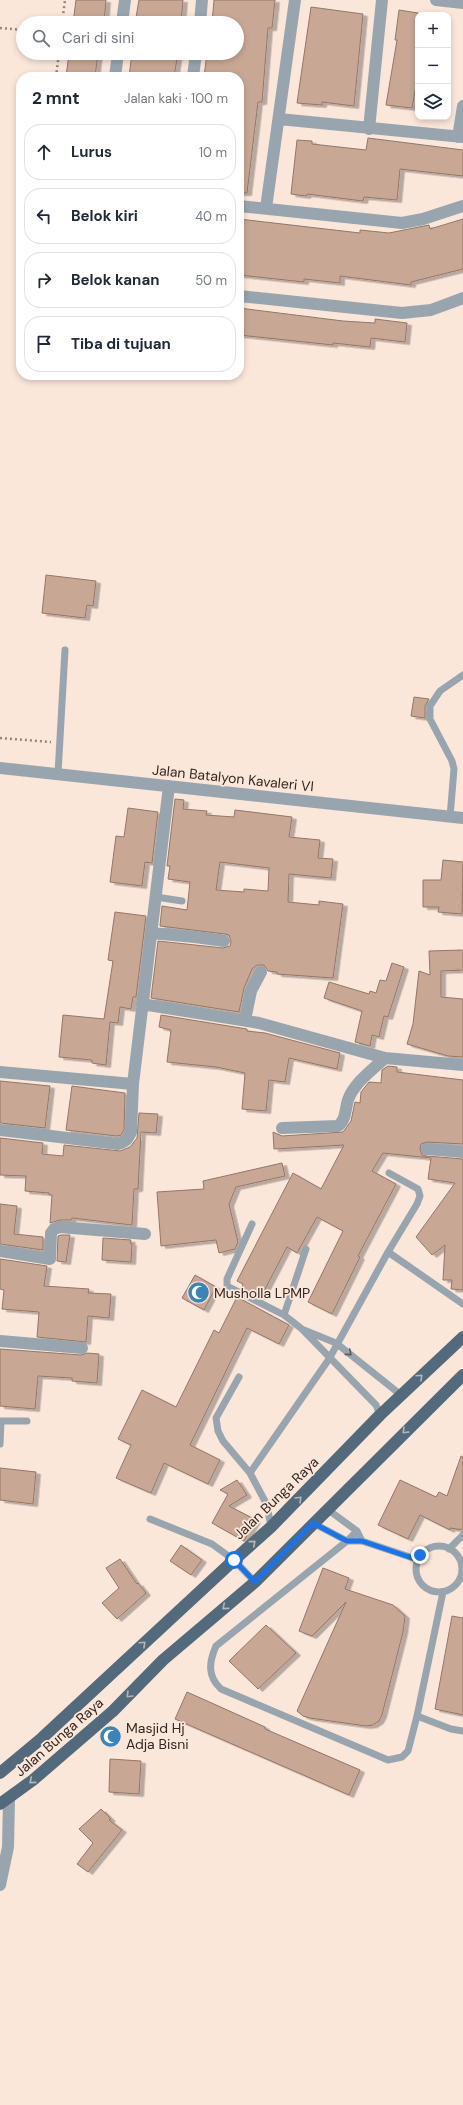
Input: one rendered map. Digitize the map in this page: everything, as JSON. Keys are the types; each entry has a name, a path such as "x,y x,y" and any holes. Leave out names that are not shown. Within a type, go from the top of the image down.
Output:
{"main road":[{"name":"Jalan Bunga Raya","path":"0,1773 42,1738 271,1527 380,1415 463,1337"},
{"name":"Jalan Bunga Raya","path":"4,1802 113,1711 163,1660 255,1582 463,1375"}],"street":[{"path":"123,16 125,0"},
{"path":"201,16 202,0"},
{"path":"266,208 295,0"},
{"path":"369,129 382,0"},
{"path":"436,0 463,3"},
{"path":"116,72 117,60"},
{"path":"194,72 195,60"},
{"path":"279,119 461,137 463,106"},
{"path":"244,206 402,223 423,219 463,206"},
{"path":"244,297 402,313 432,310 463,298"},
{"name":"Jalan Batalyon Kavaleri VI","path":"0,768 463,818"},
{"path":"0,1130 118,1144 125,1142 131,1132 133,1084 169,786"},
{"path":"150,934 195,937 224,941"},
{"path":"245,1020 251,991 261,972"},
{"path":"142,1004 245,1020 385,1058 463,1065"},
{"path":"282,1128 338,1126 344,1118 348,1099 360,1082 385,1058"},
{"path":"0,1072 133,1084"},
{"path":"427,1148 463,1152"},
{"path":"0,1251 50,1259 51,1233 54,1229 60,1227 145,1234"},
{"path":"0,1340 82,1348"},
{"path":"0,1886 8,1847 4,1802"}],"lane":[{"path":"58,774 61,744 65,650"},
{"path":"450,817 454,769 452,760 430,719 430,706 440,691 463,676"},
{"path":"156,897 182,901"},
{"path":"250,1473 329,1359 336,1343 417,1204 420,1196 418,1189 389,1173"},
{"path":"252,1224 227,1279 227,1286 284,1315 302,1330 376,1405 380,1415"},
{"path":"284,1315 306,1249"},
{"path":"388,1252 463,1304"},
{"path":"302,1330 336,1343 401,1395"},
{"path":"239,1377 216,1418 218,1431 223,1441 250,1473 267,1505 271,1527"},
{"path":"0,1444 0,1421 27,1421"},
{"path":"327,1509 357,1531 362,1541"},
{"path":"150,1519 212,1544 234,1560 255,1582"},
{"path":"313,1523 347,1541 362,1541 418,1560"},
{"path":"357,1531 347,1541 216,1646 211,1659 210,1671 216,1684 221,1689 388,1760 402,1757 408,1751 417,1716 443,1592"},
{"path":"449,1549 463,1535"},
{"path":"436,1546 449,1549 459,1558 462,1572 455,1585 443,1592 432,1591 422,1585 417,1576 418,1560 420,1555 427,1549 436,1546"},
{"path":"417,1716 451,1729 463,1731"}],"path":[{"path":"63,16 66,0"},
{"path":"0,28 16,29"},
{"path":"57,72 58,60"},
{"path":"0,738 61,744"}],"building":[{"path":"76,0 106,0 105,16 74,16"},
{"path":"139,0 183,0 182,16 136,16"},
{"path":"214,0 275,0 272,28 268,28 262,102 258,102 247,193 244,193 244,72 205,72 206,60 244,60 244,16 213,16"},
{"path":"311,7 363,14 354,106 322,102 322,105 297,103"},
{"path":"399,10 415,13 415,91 412,108 386,105 397,40 395,40"},
{"path":"68,60 97,60 96,72 67,72"},
{"path":"131,60 177,60 175,72 130,72"},
{"path":"368,138 463,150 463,176 400,169 397,200 364,197 363,201 307,194 306,196 291,194 297,140 312,141 312,144 366,150"},
{"path":"463,219 463,269 411,282 411,285 340,276 340,283 304,279 304,282 244,276 244,220 360,233 360,230 389,233 429,225 430,229"},
{"path":"244,309 343,321 375,323 375,319 407,323 405,342 371,338 370,347 333,343 333,345 244,336"},
{"path":"46,575 96,581 93,606 87,605 85,618 42,613"},
{"path":"414,697 429,699 425,706 425,718 411,716"},
{"path":"175,799 184,800 183,809 207,811 206,815 234,817 235,810 292,817 289,837 320,840 318,858 333,859 331,878 289,874 288,902 319,905 319,901 343,904 333,978 277,974 277,972 268,971 264,965 257,965 252,969 244,988 239,1012 151,998 158,941 223,948 230,946 231,942 229,935 225,934 160,926 162,906 187,910 190,882 168,879 170,866 167,866","holes":["220,862 269,868 268,891 244,889 244,892 216,890"]},
{"path":"128,808 158,812 152,863 145,862 142,886 110,882 116,836 124,837"},
{"path":"443,860 463,862 462,914 438,912 439,907 423,907 423,880 441,880"},
{"path":"115,912 146,916 136,997 133,997 131,1009 120,1007 118,1023 110,1022 106,1065 92,1063 92,1060 59,1057 63,1015 104,1019 113,961 108,960"},
{"path":"463,950 463,970 441,971 441,997 463,999 463,1057 448,1056 407,1044 413,1024 419,971 430,975 429,951"},
{"path":"392,963 404,967 388,1017 384,1016 379,1037 372,1035 370,1046 355,1042 362,1011 324,998 329,982 369,994 370,991 376,993 380,980 386,981"},
{"path":"161,1015 247,1029 247,1031 265,1033 340,1053 337,1069 289,1058 285,1082 269,1080 266,1111 242,1109 245,1073 216,1067 167,1062 171,1030 159,1027"},
{"path":"388,1066 397,1067 397,1072 463,1080 463,1144 427,1142 421,1144 420,1149 422,1155 426,1156 463,1159 463,1290 451,1289 452,1280 443,1280 445,1245 432,1255 416,1237 455,1183 428,1179 431,1158 383,1153 372,1171 396,1184 358,1256 360,1257 332,1314 308,1302 343,1231 317,1217 297,1253 287,1247 261,1297 242,1288 243,1284 237,1281 293,1173 321,1189 344,1145 274,1149 273,1132 282,1136 343,1132 351,1121 355,1102 360,1103 361,1092 369,1082 381,1083 382,1070"},
{"path":"0,1081 50,1086 45,1128 0,1123"},
{"path":"72,1086 125,1093 124,1130 121,1135 117,1136 66,1130"},
{"path":"139,1113 158,1114 156,1133 141,1132 138,1189 134,1189 132,1225 72,1218 71,1220 60,1220 50,1223 52,1195 49,1195 49,1193 25,1191 26,1176 0,1175 0,1138 43,1143 42,1154 63,1156 64,1145 120,1151 130,1147 137,1138"},
{"path":"282,1163 285,1176 236,1187 229,1204 238,1242 235,1249 219,1253 216,1240 161,1246 157,1192 204,1189 203,1181"},
{"path":"0,1204 17,1206 14,1234 43,1237 43,1250 0,1244"},
{"path":"70,1235 66,1262 57,1261 58,1236"},
{"path":"103,1238 131,1240 131,1262 102,1260"},
{"path":"0,1259 47,1266 44,1286 89,1289 88,1293 111,1294 109,1318 88,1316 86,1342 37,1337 39,1312 2,1309 4,1290 0,1289"},
{"name":"Musholla LPMP","path":"195,1275 216,1287 204,1310 182,1298"},
{"path":"237,1297 289,1325 279,1344 247,1328 190,1445 220,1460 208,1484 164,1463 151,1493 116,1478 131,1445 118,1439 142,1390 176,1407 214,1330 219,1333"},
{"path":"0,1349 81,1355 87,1353 99,1354 97,1383 72,1381 72,1378 38,1376 35,1409 0,1406"},
{"path":"461,1456 463,1457 463,1530 450,1528 450,1530 420,1515 408,1539 378,1525 400,1480 436,1497 439,1492 447,1496"},
{"path":"0,1468 36,1472 33,1504 0,1500"},
{"path":"237,1480 247,1495 229,1506 256,1520 244,1541 212,1523 228,1494 220,1490"},
{"path":"181,1545 202,1560 191,1575 170,1561"},
{"path":"120,1559 137,1584 138,1583 146,1593 117,1619 102,1603 119,1588 106,1568"},
{"path":"323,1568 349,1578 345,1589 393,1605 405,1616 403,1632 382,1715 379,1721 373,1725 366,1726 310,1718 303,1716 297,1711 346,1602 312,1636 299,1631"},
{"path":"452,1616 463,1618 463,1715 435,1709"},
{"path":"266,1625 296,1653 258,1689 229,1661"},
{"path":"187,1692 265,1727 265,1729 360,1770 349,1795 175,1719"},
{"path":"110,1759 141,1761 139,1794 109,1792"},
{"path":"101,1809 111,1819 109,1820 122,1830 88,1872 77,1864 93,1843 79,1829"}],"place":[{"name":"Musholla LPMP","path":"199,1293"},
{"name":"Masjid Hj Adja Bisni","path":"110,1736"}],"route":[{"path":"234,1560 255,1582 313,1523 347,1541 362,1541 418,1560 420,1555"}]}
